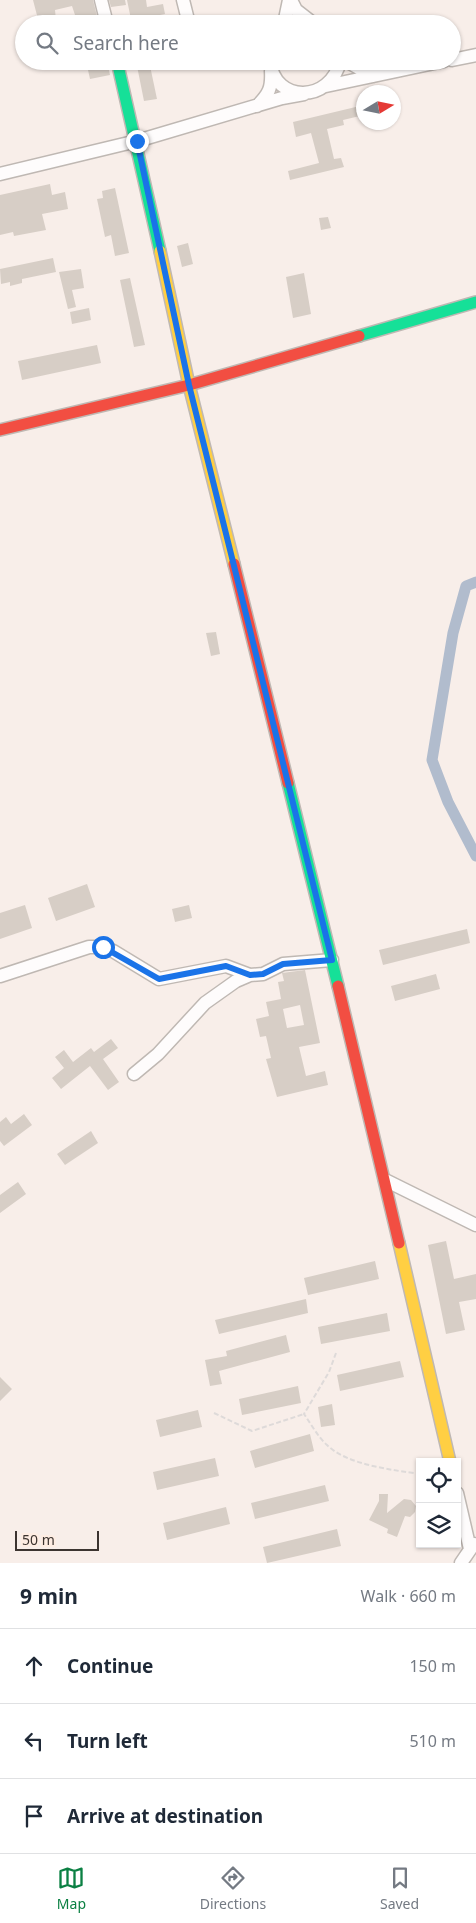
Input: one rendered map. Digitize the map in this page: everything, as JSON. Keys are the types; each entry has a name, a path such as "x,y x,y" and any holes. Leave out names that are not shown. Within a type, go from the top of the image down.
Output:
{"street":[{"path":"101,0 105,15"},
{"path":"183,0 187,15"},
{"path":"286,15 290,0"},
{"path":"290,0 296,10 302,15"},
{"path":"461,58 476,55"},
{"path":"118,70 137,141 189,385 332,960 449,1458"},
{"path":"255,108 268,95 272,86 271,70"},
{"path":"274,70 283,86 293,92 304,94"},
{"path":"326,86 338,70"},
{"path":"362,70 373,76"},
{"path":"0,174 137,141 255,108 282,98 316,92 326,86 401,70"},
{"path":"0,430 189,385 476,302"},
{"path":"0,976 89,947 103,947 159,979 226,966 250,975"},
{"path":"134,1074 158,1054 205,1003 236,981 250,975 263,974 283,964 332,960"},
{"path":"385,1180 476,1225"},
{"path":"460,1503 473,1545 461,1563"}],"path":[{"path":"214,1413 252,1431 304,1414 328,1372 336,1353"},
{"path":"304,1414 328,1446 346,1456 380,1468 416,1473"}],"building":[{"path":"33,0 93,0 97,15 75,15 72,6 55,10 56,15 37,15"},
{"path":"109,0 125,0 126,5 111,7"},
{"path":"127,0 146,0 147,7 163,4 165,14 160,15 130,15"},
{"path":"88,70 109,70 110,75 90,79"},
{"path":"138,70 151,70 157,99 144,101"},
{"path":"356,107 356,117 343,120 344,125 327,129 334,159 341,158 344,167 290,180 288,171 319,163 311,133 296,137 293,122"},
{"path":"50,184 52,195 65,192 68,209 42,214 46,230 14,236 13,232 0,235 0,195"},
{"path":"115,188 129,253 115,256 111,235 105,237 97,199 103,198 102,191"},
{"path":"328,217 331,228 321,230 319,218"},
{"path":"188,243 193,264 182,267 177,246"},
{"path":"53,258 56,272 22,279 22,283 10,286 10,282 1,284 0,269"},
{"path":"81,269 84,288 72,290 76,307 68,309 59,272"},
{"path":"304,273 311,314 293,318 286,277"},
{"path":"130,278 145,345 134,347 120,280"},
{"path":"89,308 91,320 72,324 70,312"},
{"path":"97,345 101,363 22,380 18,361"},
{"path":"216,632 220,654 211,656 206,633"},
{"path":"87,884 95,907 56,921 48,898"},
{"path":"25,905 32,928 0,939 0,913"},
{"path":"189,905 192,918 175,922 172,909"},
{"path":"467,929 470,943 383,965 379,950"},
{"path":"305,970 320,1043 299,1047 306,1076 325,1071 328,1085 277,1097 266,1059 271,1058 266,1036 260,1037 256,1019 269,1016 266,1002 281,999 278,982 284,981 282,973","holes":["300,1005 304,1025 287,1028 283,1009"]},
{"path":"436,974 440,989 395,1001 391,986"},
{"path":"111,1039 118,1048 103,1059 119,1082 108,1090 90,1066 61,1089 52,1078 64,1068 55,1057 64,1050 73,1062 91,1048 94,1052"},
{"path":"24,1114 32,1125 4,1146 0,1141 0,1122 6,1117 11,1124"},
{"path":"91,1131 98,1143 65,1165 57,1154"},
{"path":"18,1182 26,1194 0,1213 0,1195"},
{"path":"446,1241 454,1279 476,1274 476,1299 459,1302 465,1330 446,1334 428,1245"},
{"path":"375,1261 379,1279 308,1295 304,1278"},
{"path":"306,1299 308,1313 219,1334 215,1320"},
{"path":"387,1313 390,1331 321,1344 318,1327"},
{"path":"286,1335 290,1352 219,1371 222,1384 210,1386 205,1360 227,1356 226,1351"},
{"path":"400,1361 404,1377 340,1391 337,1375"},
{"path":"0,1377 12,1389 0,1401"},
{"path":"298,1386 301,1403 242,1415 239,1399"},
{"path":"332,1404 335,1425 321,1427 318,1407"},
{"path":"198,1410 202,1427 160,1437 156,1420"},
{"path":"310,1434 314,1451 255,1468 250,1451"},
{"path":"215,1458 219,1476 157,1490 153,1472"},
{"path":"325,1485 329,1501 255,1519 251,1503"},
{"path":"379,1494 388,1494 387,1513 404,1499 411,1500 416,1506 415,1512 410,1517 405,1516 397,1537 387,1533 388,1529 369,1520 379,1501"},
{"path":"226,1507 230,1524 167,1540 163,1523"},
{"path":"337,1529 341,1546 267,1563 263,1547"}],"waterway":[{"path":"476,582 466,586 453,633 432,760 448,802 476,856"}],"traffic: fast":[{"path":"119,70 160,251"},
{"path":"359,336 476,302"},
{"path":"288,783 338,986"}],"traffic: slow":[{"path":"160,251 189,385 234,564"},
{"path":"399,1243 449,1458"}],"traffic: jam":[{"path":"0,430 189,385 359,336"},
{"path":"234,564 288,783"},
{"path":"338,986 399,1243"}],"route":[{"path":"103,947 159,979 226,966 250,975 263,974 283,964 332,960 189,385 137,141"}]}
